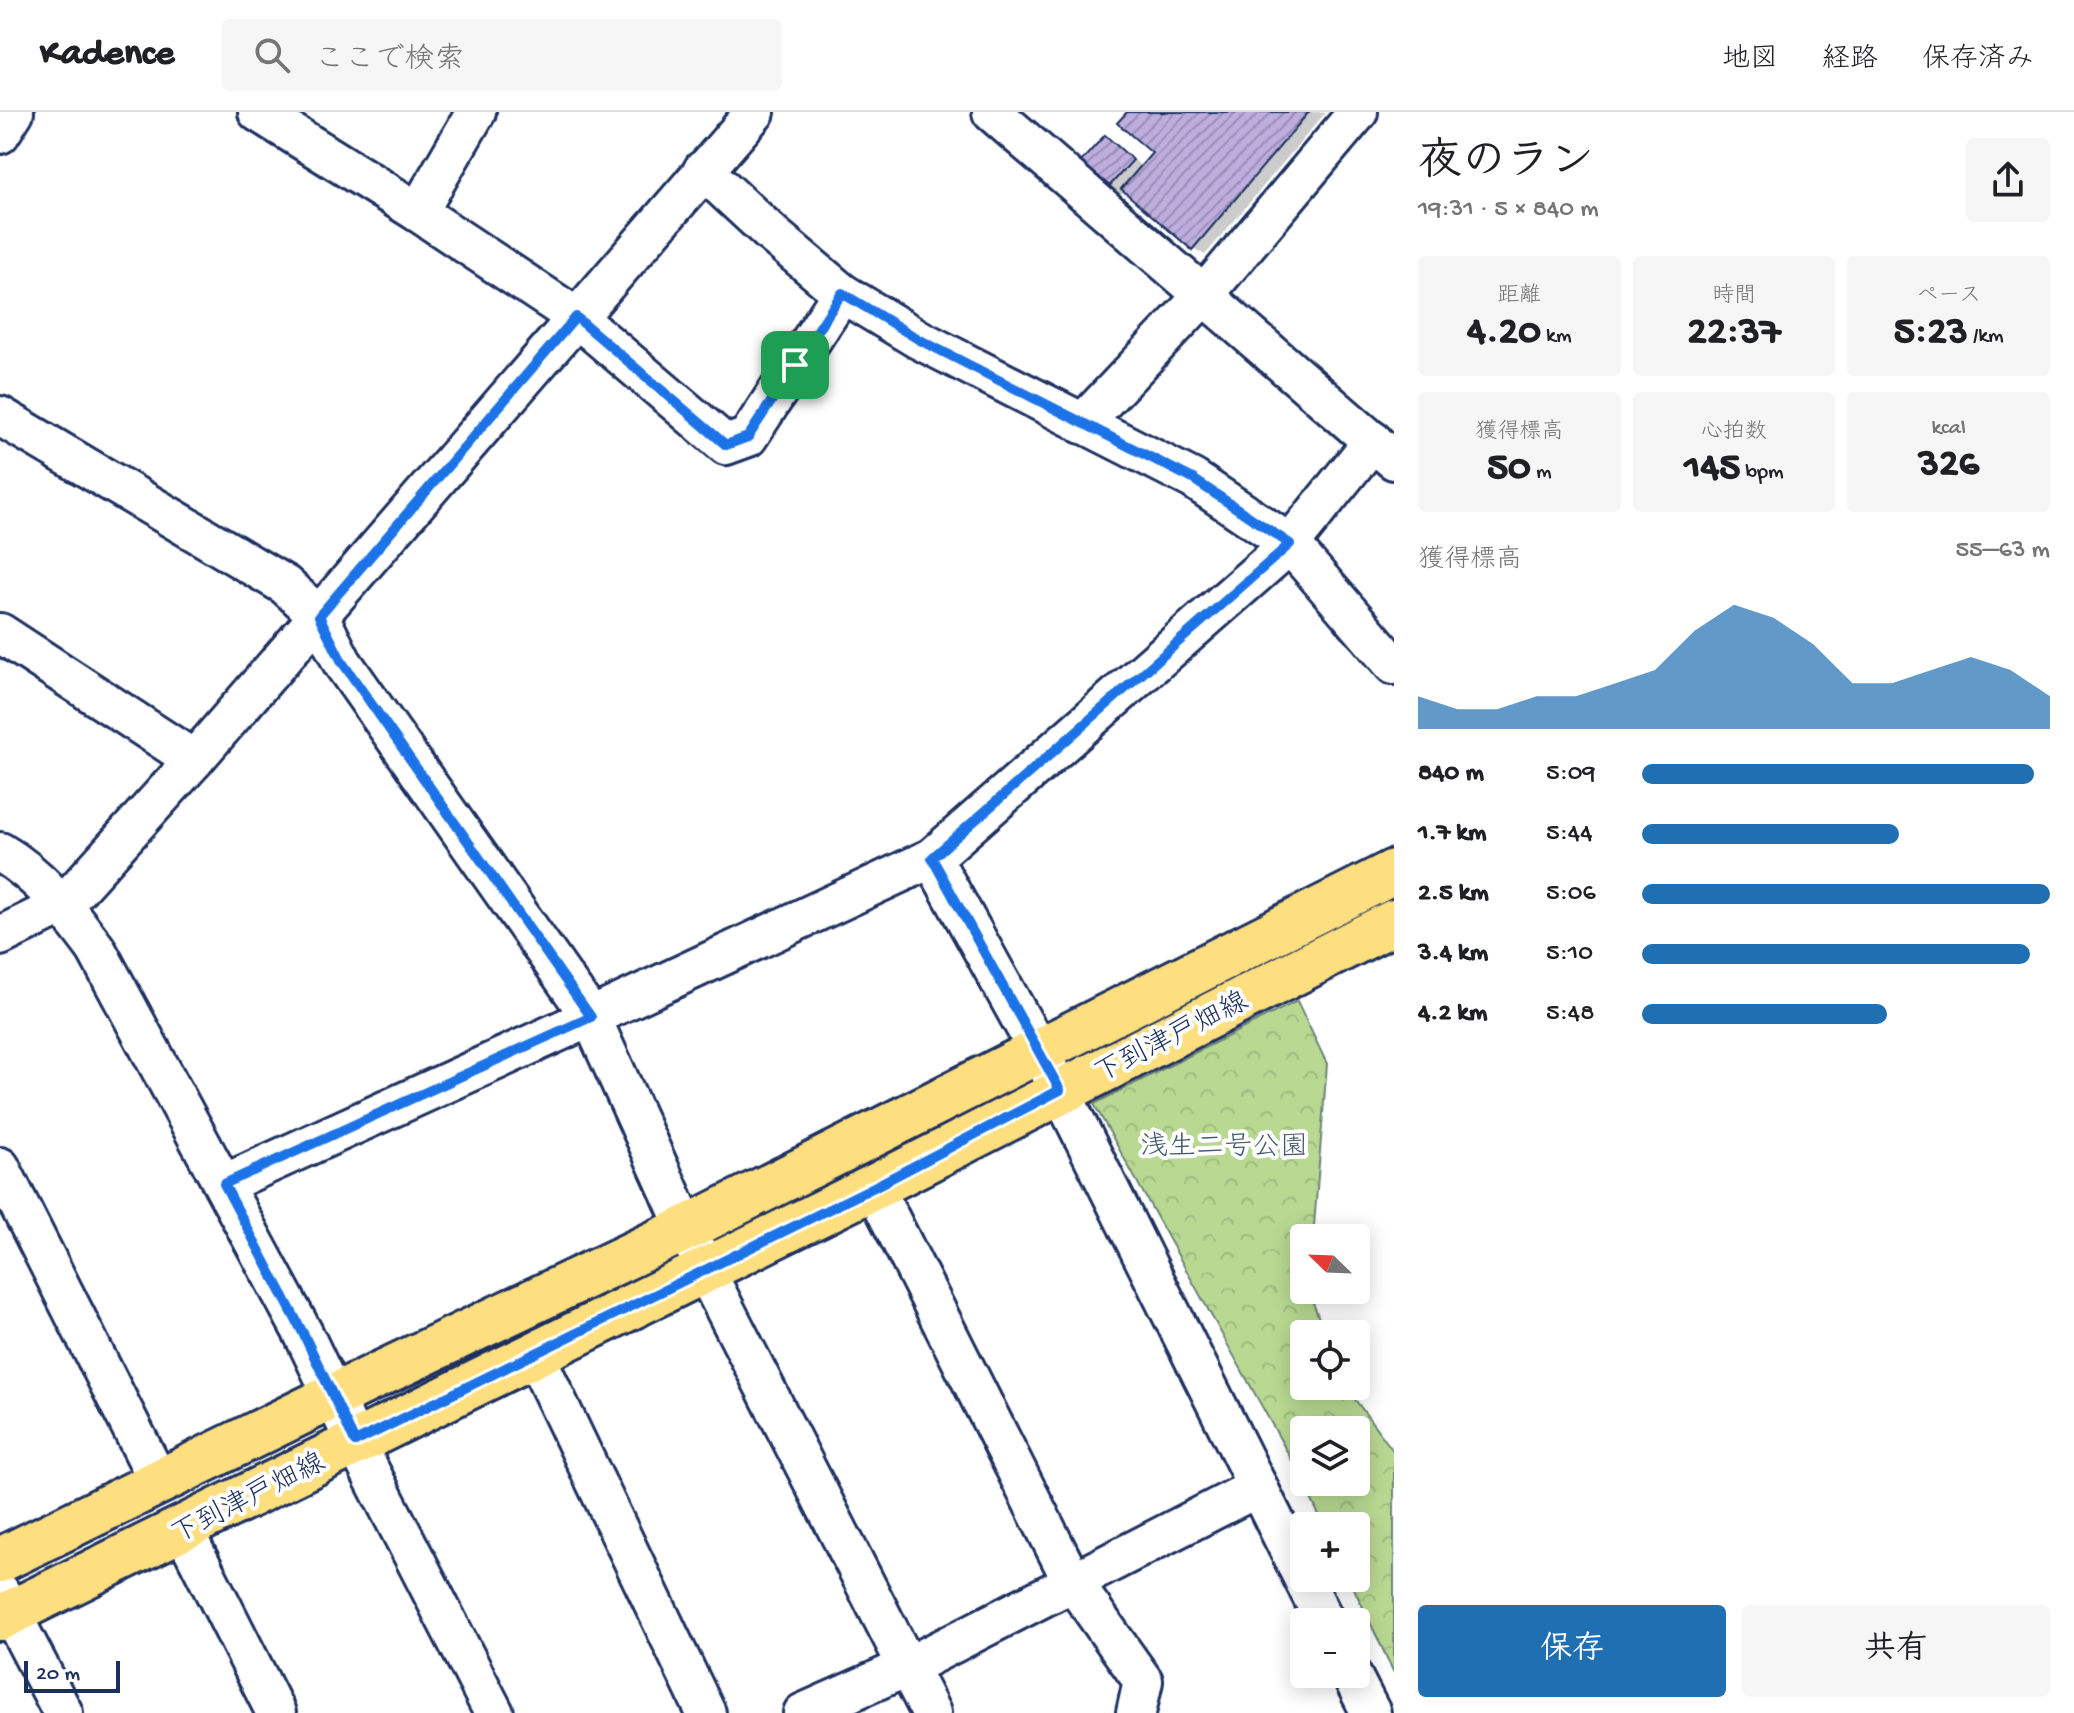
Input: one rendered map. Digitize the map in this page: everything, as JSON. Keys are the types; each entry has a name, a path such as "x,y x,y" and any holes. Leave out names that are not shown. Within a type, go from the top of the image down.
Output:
{"main road":[{"name":"下到津戸畑線","path":"0,1560 685,1229 1394,872"},
{"name":"下到津戸畑線","path":"3,1607 183,1529 874,1187 1394,922"}],"street":[{"path":"0,134 14,112"},
{"path":"258,112 418,212 576,317 726,445 748,437 842,293"},
{"path":"418,212 476,112"},
{"path":"0,936 63,905 194,760 755,112"},
{"path":"224,1184 932,858 1290,544 1383,451 992,112"},
{"path":"1082,424 1204,295 1358,112"},
{"path":"703,170 842,293 918,339 1193,479 1290,544 1394,665"},
{"path":"0,416 285,585 319,616 342,662 591,1017 705,1270 931,1713"},
{"path":"0,633 194,760"},
{"path":"0,852 24,866 63,905 96,949 224,1184 494,1713"},
{"path":"932,858 1060,1090 1318,1608"},
{"path":"0,1167 159,1482"},
{"path":"874,1187 1072,1581 1143,1681 1136,1713"},
{"path":"535,1355 706,1713"},
{"path":"803,1713 909,1666 1258,1487"},
{"path":"183,1529 276,1713"},
{"path":"3,1607 63,1713"},
{"path":"1358,1688 1371,1713"}],"green space":[{"name":"浅生二号公園","path":"1297,1001 1327,1064 1314,1224 1290,1224 1290,1304 1313,1304 1320,1320 1290,1320 1290,1400 1355,1400 1367,1416 1290,1416 1290,1457 1094,1104"},
{"name":"浅生二号公園","path":"1370,1420 1394,1452 1394,1673 1370,1622 1370,1608 1363,1608 1356,1592 1370,1592 1370,1512 1317,1512 1310,1496 1370,1496"}],"building":[{"path":"1127,112 1309,112 1192,250 1121,189 1152,153 1117,123"},
{"path":"1105,135 1133,160 1105,191 1077,166"}],"route":[{"path":"842,293 918,339 1193,479 1290,544 932,858 1060,1090 874,1187 355,1442 303,1333 224,1184 591,1017 342,662 319,616 576,317 726,445 748,437 795,365 842,293"}]}
